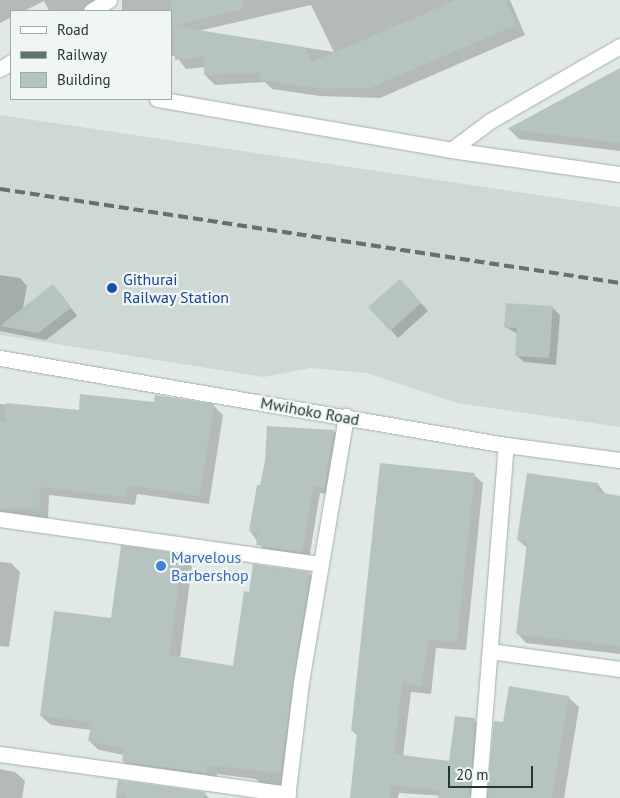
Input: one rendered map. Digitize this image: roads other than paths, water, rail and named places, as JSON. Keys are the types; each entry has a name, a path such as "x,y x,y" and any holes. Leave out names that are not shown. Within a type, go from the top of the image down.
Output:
{"street":[{"path":"93,10 109,0"},
{"path":"451,150 490,121 620,46"},
{"path":"164,100 451,150 620,174"},
{"name":"Mwihoko Road","path":"0,358 506,445 620,460"},
{"path":"0,754 287,796 301,682 346,416"},
{"path":"478,798 506,445"},
{"path":"0,519 321,564"},
{"path":"490,651 620,669"}],"railway":[{"path":"0,189 620,283"}],"place":[{"name":"Githurai Railway Station","path":"112,288"},
{"name":"Marvelous Barbershop","path":"161,566"}]}
